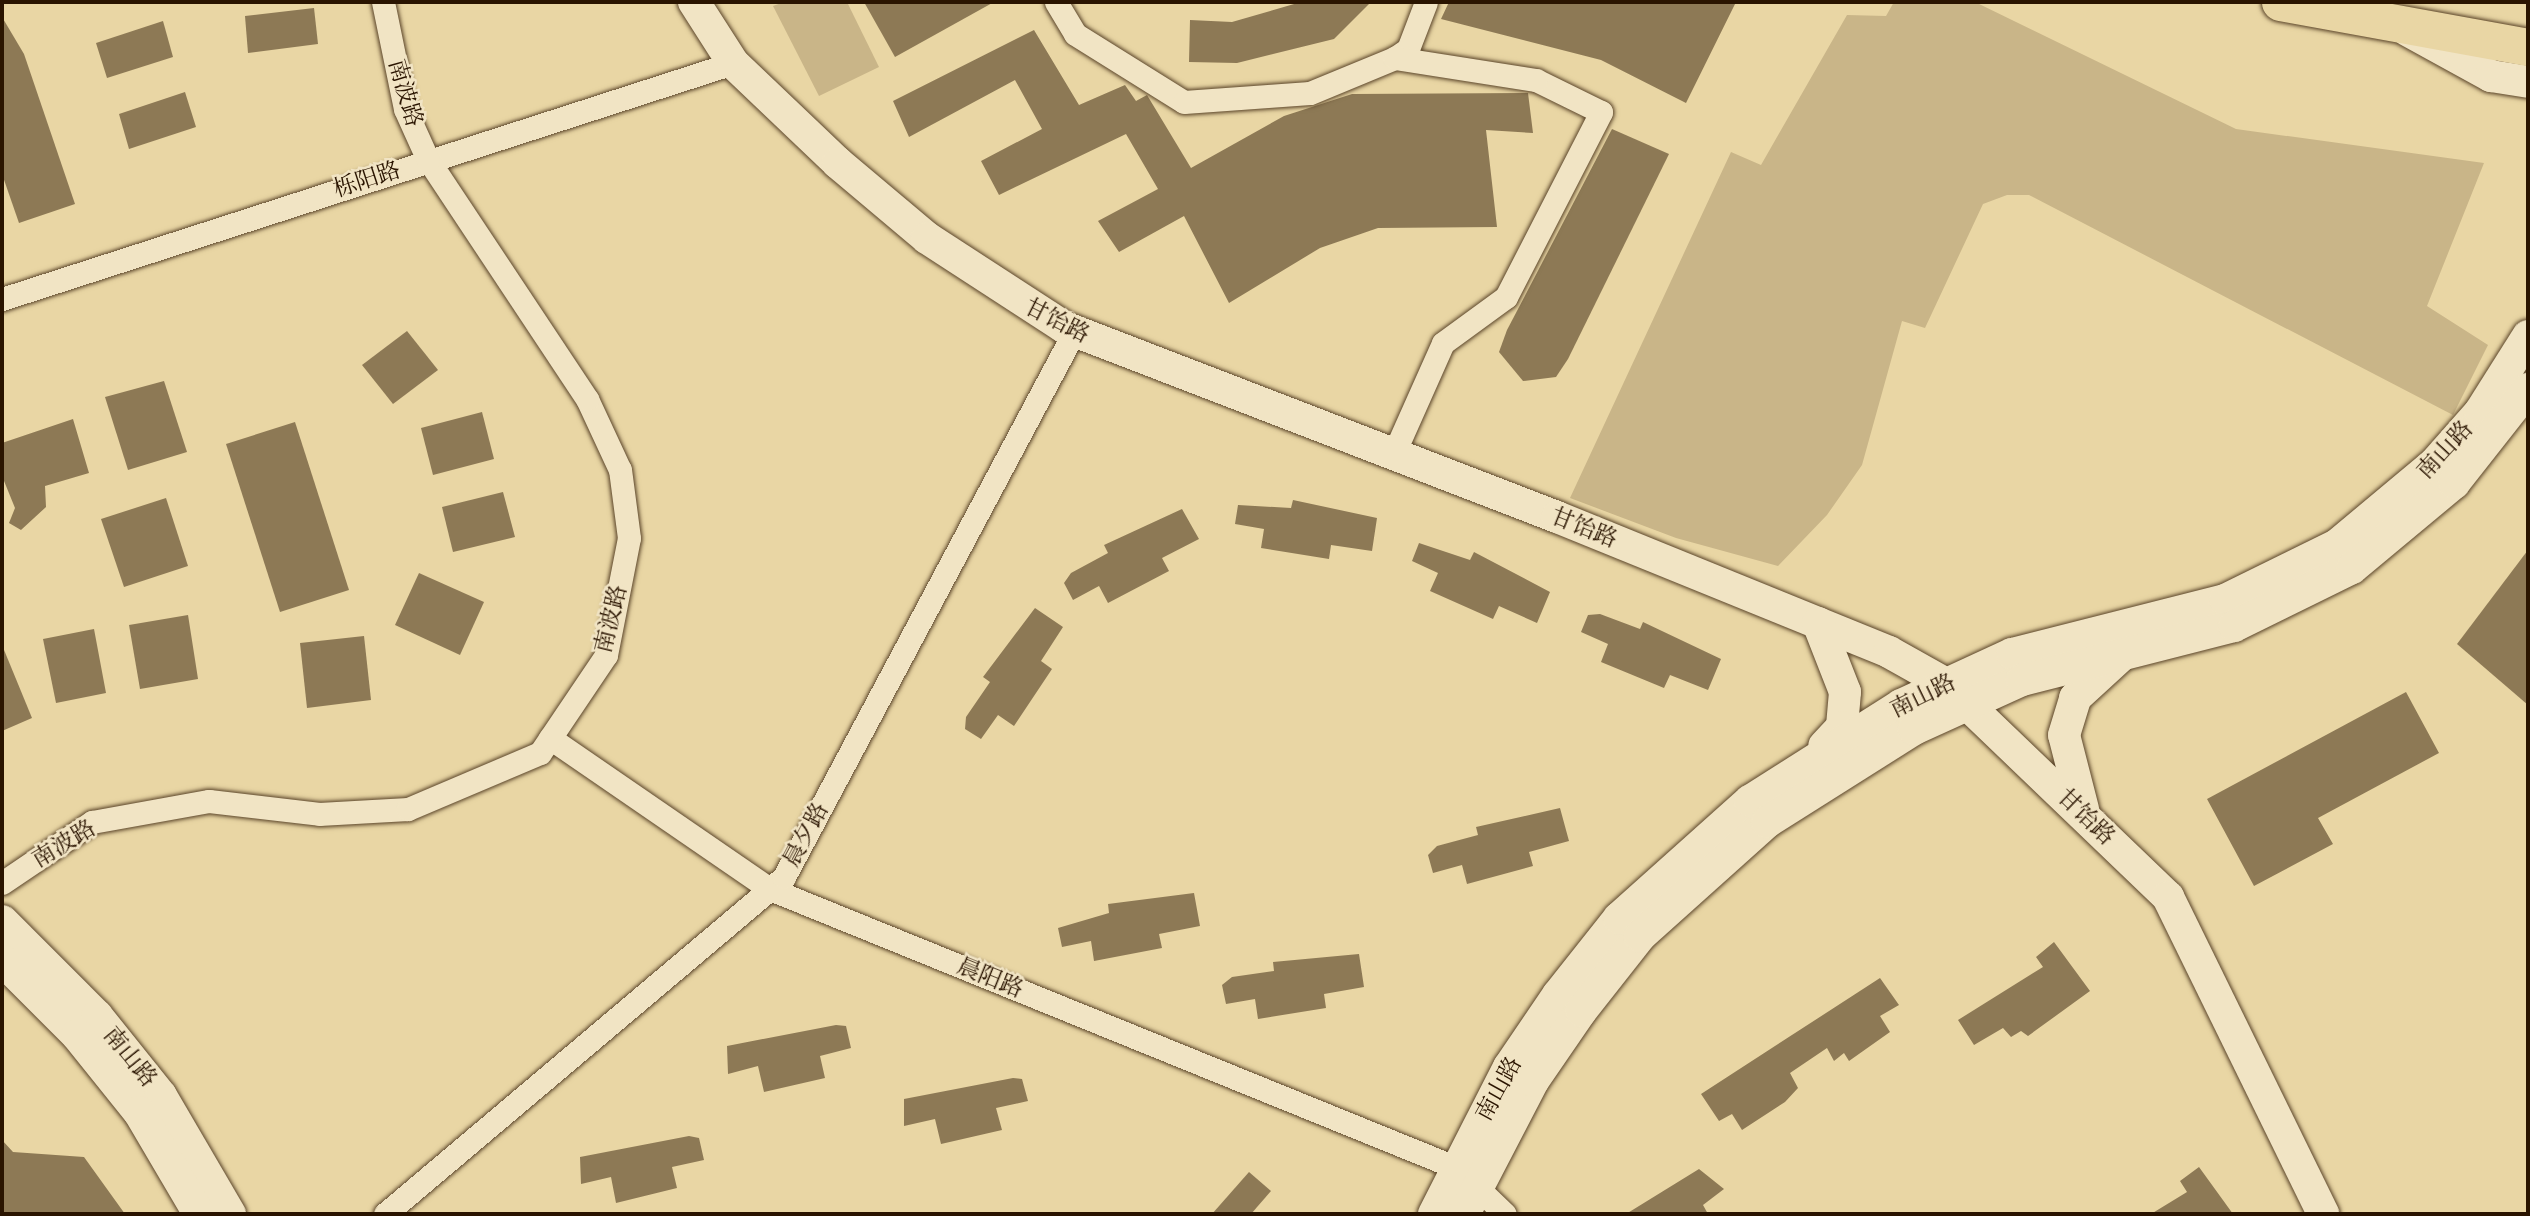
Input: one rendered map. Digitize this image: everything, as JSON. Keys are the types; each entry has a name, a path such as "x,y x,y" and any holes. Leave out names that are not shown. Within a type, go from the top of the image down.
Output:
{"main road":[{"name":"甘饴路","path":"694,2 733,63 927,238 1074,332 1394,453 1818,623 1957,694 2168,897 2323,1214"},
{"path":"2280,2 2403,28 2528,47"},
{"path":"2403,28 2491,76 2528,82"},
{"name":"南山路","path":"1434,1214 1466,1190 1533,1081 1581,1011 1667,910 1767,822 2012,654 2089,631 2225,600 2337,545 2434,464 2480,412 2528,336"},
{"name":"南山路","path":"1466,1190 1509,1067 1619,918 1722,824 1818,753 1957,694 2234,626 2352,568 2454,483 2528,389"},
{"path":"1818,623 1845,692 1842,727 1818,753"},
{"path":"2085,817 2064,736 2075,698 2129,650"},
{"name":"南山路","path":"2,920 97,1016 161,1096 230,1214"},
{"name":"南山路","path":"2,960 117,1084 199,1214"}],"street":[{"name":"南波路","path":"2,883 92,822 209,801 319,814 408,809 540,753 606,655 629,538 620,470 587,399 428,160 405,109 383,2"},
{"path":"1056,2 1075,34 1184,102 1310,93 1395,58 1408,49 1426,2"},
{"path":"1394,453 1443,343 1506,297 1601,112 1536,80 1395,58"},
{"name":"栎阳路","path":"2,299 733,63"},
{"name":"晨夕路","path":"385,1214 784,877 1074,332"},
{"name":"晨阳路","path":"550,738 770,889 1466,1190 1505,1214"}],"shaded area":[{"path":"784,2 847,2 879,67 819,96 773,6"},
{"path":"1894,2 1975,2 2236,129 2484,163 2427,306 2488,345 2453,415 2029,195 2007,195 1983,204 1925,328 1902,321 1862,465 1827,515 1778,566 1676,538 1570,498 1731,152 1761,165 1847,15 1886,16"}],"building":[{"path":"864,2 994,2 895,57"},
{"path":"1301,2 1371,2 1334,39 1237,63 1189,62 1190,20 1232,22"},
{"path":"1449,2 1736,2 1686,103 1601,60 1441,19"},
{"path":"314,8 318,44 248,53 245,16"},
{"path":"2,17 24,54 75,204 19,223 2,174"},
{"path":"163,21 173,57 107,78 96,43"},
{"path":"1034,30 1079,105 1125,85 1136,101 1147,95 1191,168 1284,116 1352,94 1528,93 1533,133 1486,130 1497,227 1378,228 1320,248 1229,303 1184,216 1119,252 1098,221 1158,189 1126,134 999,195 981,161 1042,129 1015,80 909,137 893,101"},
{"path":"185,92 196,127 129,149 119,114"},
{"path":"1612,129 1669,154 1568,359 1556,377 1523,381 1499,352 1507,330"},
{"path":"407,331 438,370 393,404 362,365"},
{"path":"164,381 187,452 128,470 105,397"},
{"path":"482,412 494,459 433,475 421,428"},
{"path":"73,419 89,473 45,486 46,507 21,530 9,523 15,508 2,476 2,443"},
{"path":"295,422 349,590 280,612 226,444"},
{"path":"503,492 515,537 453,552 442,507"},
{"path":"166,498 188,566 124,587 101,519"},
{"path":"1293,500 1377,518 1372,551 1331,545 1329,559 1261,548 1264,529 1235,524 1238,505 1291,508"},
{"path":"1182,509 1199,539 1162,558 1169,571 1108,603 1099,586 1073,600 1064,583 1071,573 1108,553 1104,545"},
{"path":"1419,543 1470,560 1474,552 1550,592 1537,623 1499,606 1493,619 1430,591 1438,573 1412,561"},
{"path":"2528,550 2528,705 2457,644"},
{"path":"419,573 484,602 460,655 395,625"},
{"path":"1035,608 1063,627 1041,661 1052,669 1014,726 998,715 981,739 965,729 966,717 990,682 983,677"},
{"path":"1600,614 1640,629 1643,622 1721,659 1708,690 1670,675 1664,688 1601,662 1608,644 1581,632 1588,615"},
{"path":"188,615 198,679 140,689 129,625"},
{"path":"94,629 106,693 56,703 43,639"},
{"path":"364,636 371,700 307,708 300,643"},
{"path":"2,645 32,718 2,731"},
{"path":"2406,692 2439,753 2318,818 2333,844 2254,886 2207,799"},
{"path":"1560,808 1569,841 1529,852 1533,866 1467,884 1462,865 1433,873 1428,855 1437,846 1478,835 1476,827"},
{"path":"1194,893 1200,926 1159,934 1162,948 1094,961 1091,941 1062,947 1058,928 1109,913 1108,904"},
{"path":"2054,942 2090,991 2028,1036 2021,1031 2011,1037 2003,1028 1974,1045 1958,1020 2043,967 2036,957"},
{"path":"1359,954 1364,987 1324,994 1326,1008 1258,1019 1255,999 1226,1004 1222,985 1232,977 1274,971 1273,962"},
{"path":"1880,978 1899,1005 1880,1016 1890,1032 1849,1061 1844,1053 1834,1061 1827,1048 1790,1073 1798,1088 1785,1102 1742,1130 1732,1114 1719,1121 1701,1094"},
{"path":"836,1025 846,1026 851,1048 820,1056 825,1078 764,1092 758,1066 728,1074 727,1046"},
{"path":"1013,1078 1022,1079 1028,1101 996,1108 1002,1130 941,1144 935,1119 904,1126 904,1099"},
{"path":"689,1136 699,1138 704,1160 672,1167 677,1188 616,1203 611,1177 581,1184 580,1157"},
{"path":"2,1140 13,1152 84,1157 125,1214 2,1214"},
{"path":"2199,1167 2233,1214 2151,1214 2187,1192 2180,1181"},
{"path":"1699,1169 1724,1189 1703,1205 1708,1214 1626,1214"},
{"path":"1249,1172 1271,1191 1251,1214 1212,1214"}]}
